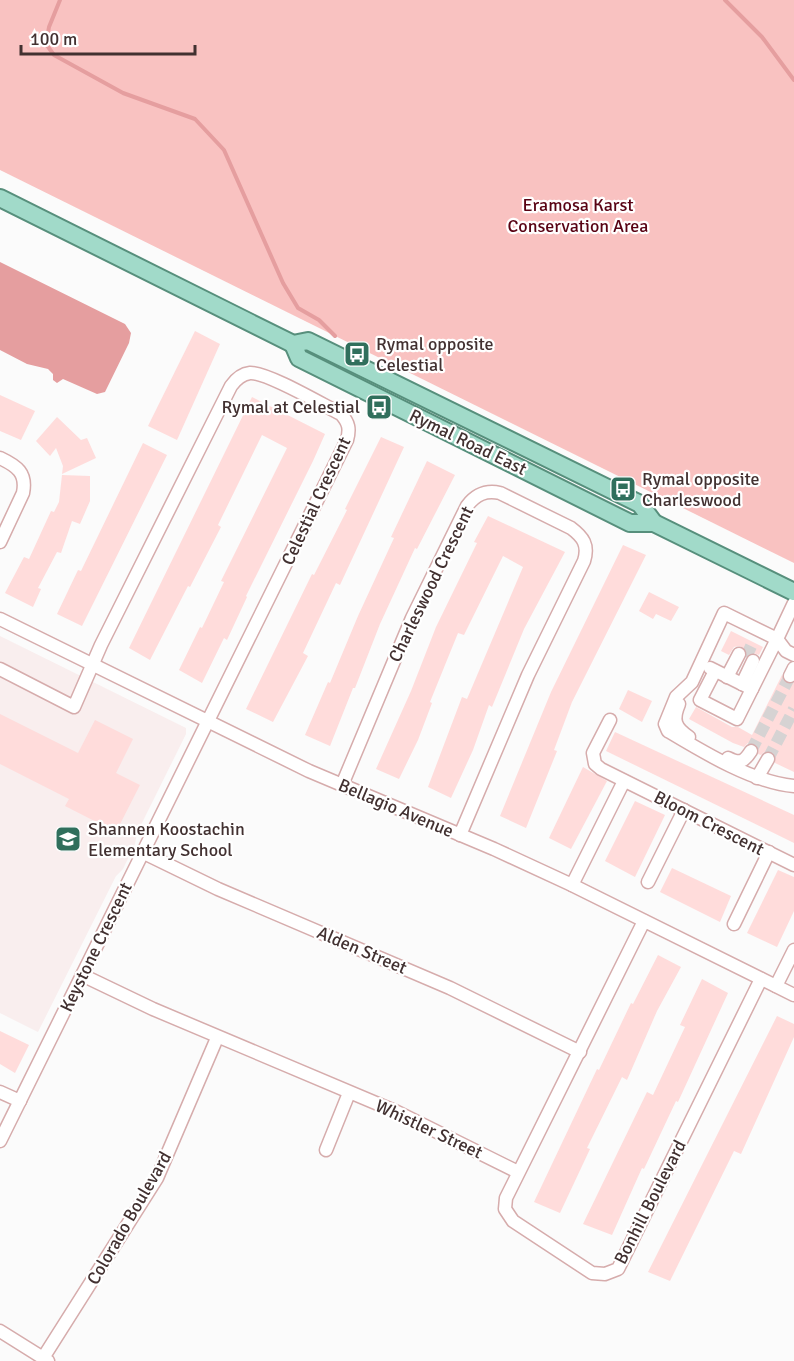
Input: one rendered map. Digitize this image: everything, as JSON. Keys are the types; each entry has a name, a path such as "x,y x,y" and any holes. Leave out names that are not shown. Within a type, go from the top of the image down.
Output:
{"main road":[{"name":"Rymal Road East","path":"0,198 293,344 308,341 639,504 654,523 794,592"}],"street":[{"name":"Celestial Crescent","path":"93,665 231,386 238,378 247,373 264,376 341,414 349,430 347,440 208,722"},
{"path":"0,458 22,472 25,484 0,542"},
{"name":"Charleswood Crescent","path":"342,785 412,618 467,506 473,498 481,494 492,491 500,493 571,528 581,535 587,551 528,675 460,835"},
{"path":"753,642 794,603"},
{"path":"751,750 744,761 739,763 680,731 675,716 724,614 764,632 794,655"},
{"name":"Bellagio Avenue","path":"0,619 309,771 572,885 794,995"},
{"path":"734,680 764,632"},
{"path":"734,680 746,657"},
{"path":"700,664 734,680"},
{"path":"0,669 74,707 93,665"},
{"path":"692,682 676,697 665,724 668,731 757,778 779,785 794,786"},
{"name":"Bloom Crescent","path":"610,720 593,753 593,759 601,769 794,865"},
{"name":"Keystone Crescent","path":"0,1141 208,722"},
{"path":"757,778 768,759"},
{"path":"572,885 624,781"},
{"path":"648,882 684,810"},
{"name":"Alden Street","path":"142,852 218,889 450,988 580,1052"},
{"path":"734,924 769,852"},
{"path":"518,1172 644,921"},
{"path":"776,986 794,950"},
{"name":"Whistler Street","path":"82,975 153,1010 397,1112 518,1172"},
{"name":"Bonhill Boulevard","path":"518,1172 506,1198 505,1209 513,1221 592,1274 605,1274 618,1269 761,979"},
{"name":"Colorado Boulevard","path":"45,1360 157,1178 218,1038"},
{"path":"0,1092 20,1101"},
{"path":"326,1150 350,1093"},
{"path":"0,1331 45,1360"}],"shaded area":[{"path":"0,262 125,324 131,333 129,343 105,392 97,394 63,379 57,383 48,369 27,364 0,350"},
{"name":"Shannen Koostachin Elementary School","path":"0,636 186,728 186,734 137,833 135,844 123,869 116,876 38,1032 0,1013"}],"green space":[{"name":"Eramosa Karst Conservation Area","path":"0,0 794,0 794,563 0,170"}],"building":[{"path":"195,331 220,344 177,440 148,426"},
{"path":"0,395 35,411 21,440 0,431"},
{"path":"252,397 325,434 227,640 224,638 202,683 179,670 200,627 202,628 224,582 221,581 287,448 262,435 218,525 221,527 150,660 129,648"},
{"path":"57,417 81,440 87,438 96,458 62,474 63,466 56,448 50,456 36,441"},
{"path":"381,437 404,447 340,585 336,583 303,653 308,656 273,722 246,709 312,574 314,575 347,510 345,509"},
{"path":"143,443 167,455 82,626 57,614 78,570 81,571"},
{"path":"427,461 455,475 417,549 415,548 380,624 330,746 305,735 394,538 391,537"},
{"path":"62,475 90,476 90,501 80,524 72,521 61,553 57,552 38,588 41,589 33,607 5,593 24,557 29,559 51,511 54,512 59,502"},
{"path":"488,516 565,552 524,629 492,707 489,705 473,750 451,798 428,787 462,697 467,699 523,567 503,556 464,635 458,633 430,702 432,703 418,740 399,779 376,769 411,691 436,627"},
{"path":"623,545 646,555 572,702 554,750 557,751 526,828 500,816 551,692"},
{"path":"649,592 679,607 671,621 656,614 653,619 639,611"},
{"path":"731,631 763,647 759,655 753,653 747,656 746,649 739,646 734,647 729,655 721,651"},
{"path":"782,675 786,683 794,683 794,772 775,763 775,755 772,752 758,754 759,748 755,744 748,743 744,747 733,743 689,719 696,707 752,735"},
{"path":"628,690 652,701 642,722 619,709"},
{"path":"0,714 78,753 95,720 133,739 116,773 140,785 116,832 65,806 69,799 0,764"},
{"path":"615,732 794,815 794,843 606,751"},
{"path":"583,767 607,781 571,849 549,838"},
{"path":"635,801 665,815 635,877 605,861"},
{"path":"672,868 731,896 720,922 660,892"},
{"path":"778,870 794,877 794,911 777,947 747,933"},
{"path":"658,955 681,967 657,1011 627,1080 622,1077 587,1148 590,1149 560,1213 534,1202 597,1069 599,1070 631,1003 633,1004"},
{"path":"702,979 728,993 678,1102 676,1101 644,1169 642,1168 612,1235 583,1224 647,1092 653,1095 685,1027 680,1025"},
{"path":"777,1016 794,1024 794,1037 741,1154 734,1151 670,1281 648,1272"},
{"path":"0,1031 29,1045 15,1073 0,1064"}],"waterway":[{"path":"60,0 49,27 46,44 54,55 123,93 195,119 224,150 283,283 298,308 319,320 335,336"},
{"path":"725,0 762,37 794,80"}],"tunnel":[{"path":"746,657 753,642"},
{"path":"751,751 790,676"},
{"path":"768,759 794,709"}],"place":[{"name":"Rymal opposite Celestial","path":"357,354"},
{"name":"Rymal at Celestial","path":"379,407"},
{"name":"Rymal opposite Charleswood","path":"623,489"},
{"name":"Shannen Koostachin Elementary School","path":"68,839"}]}
